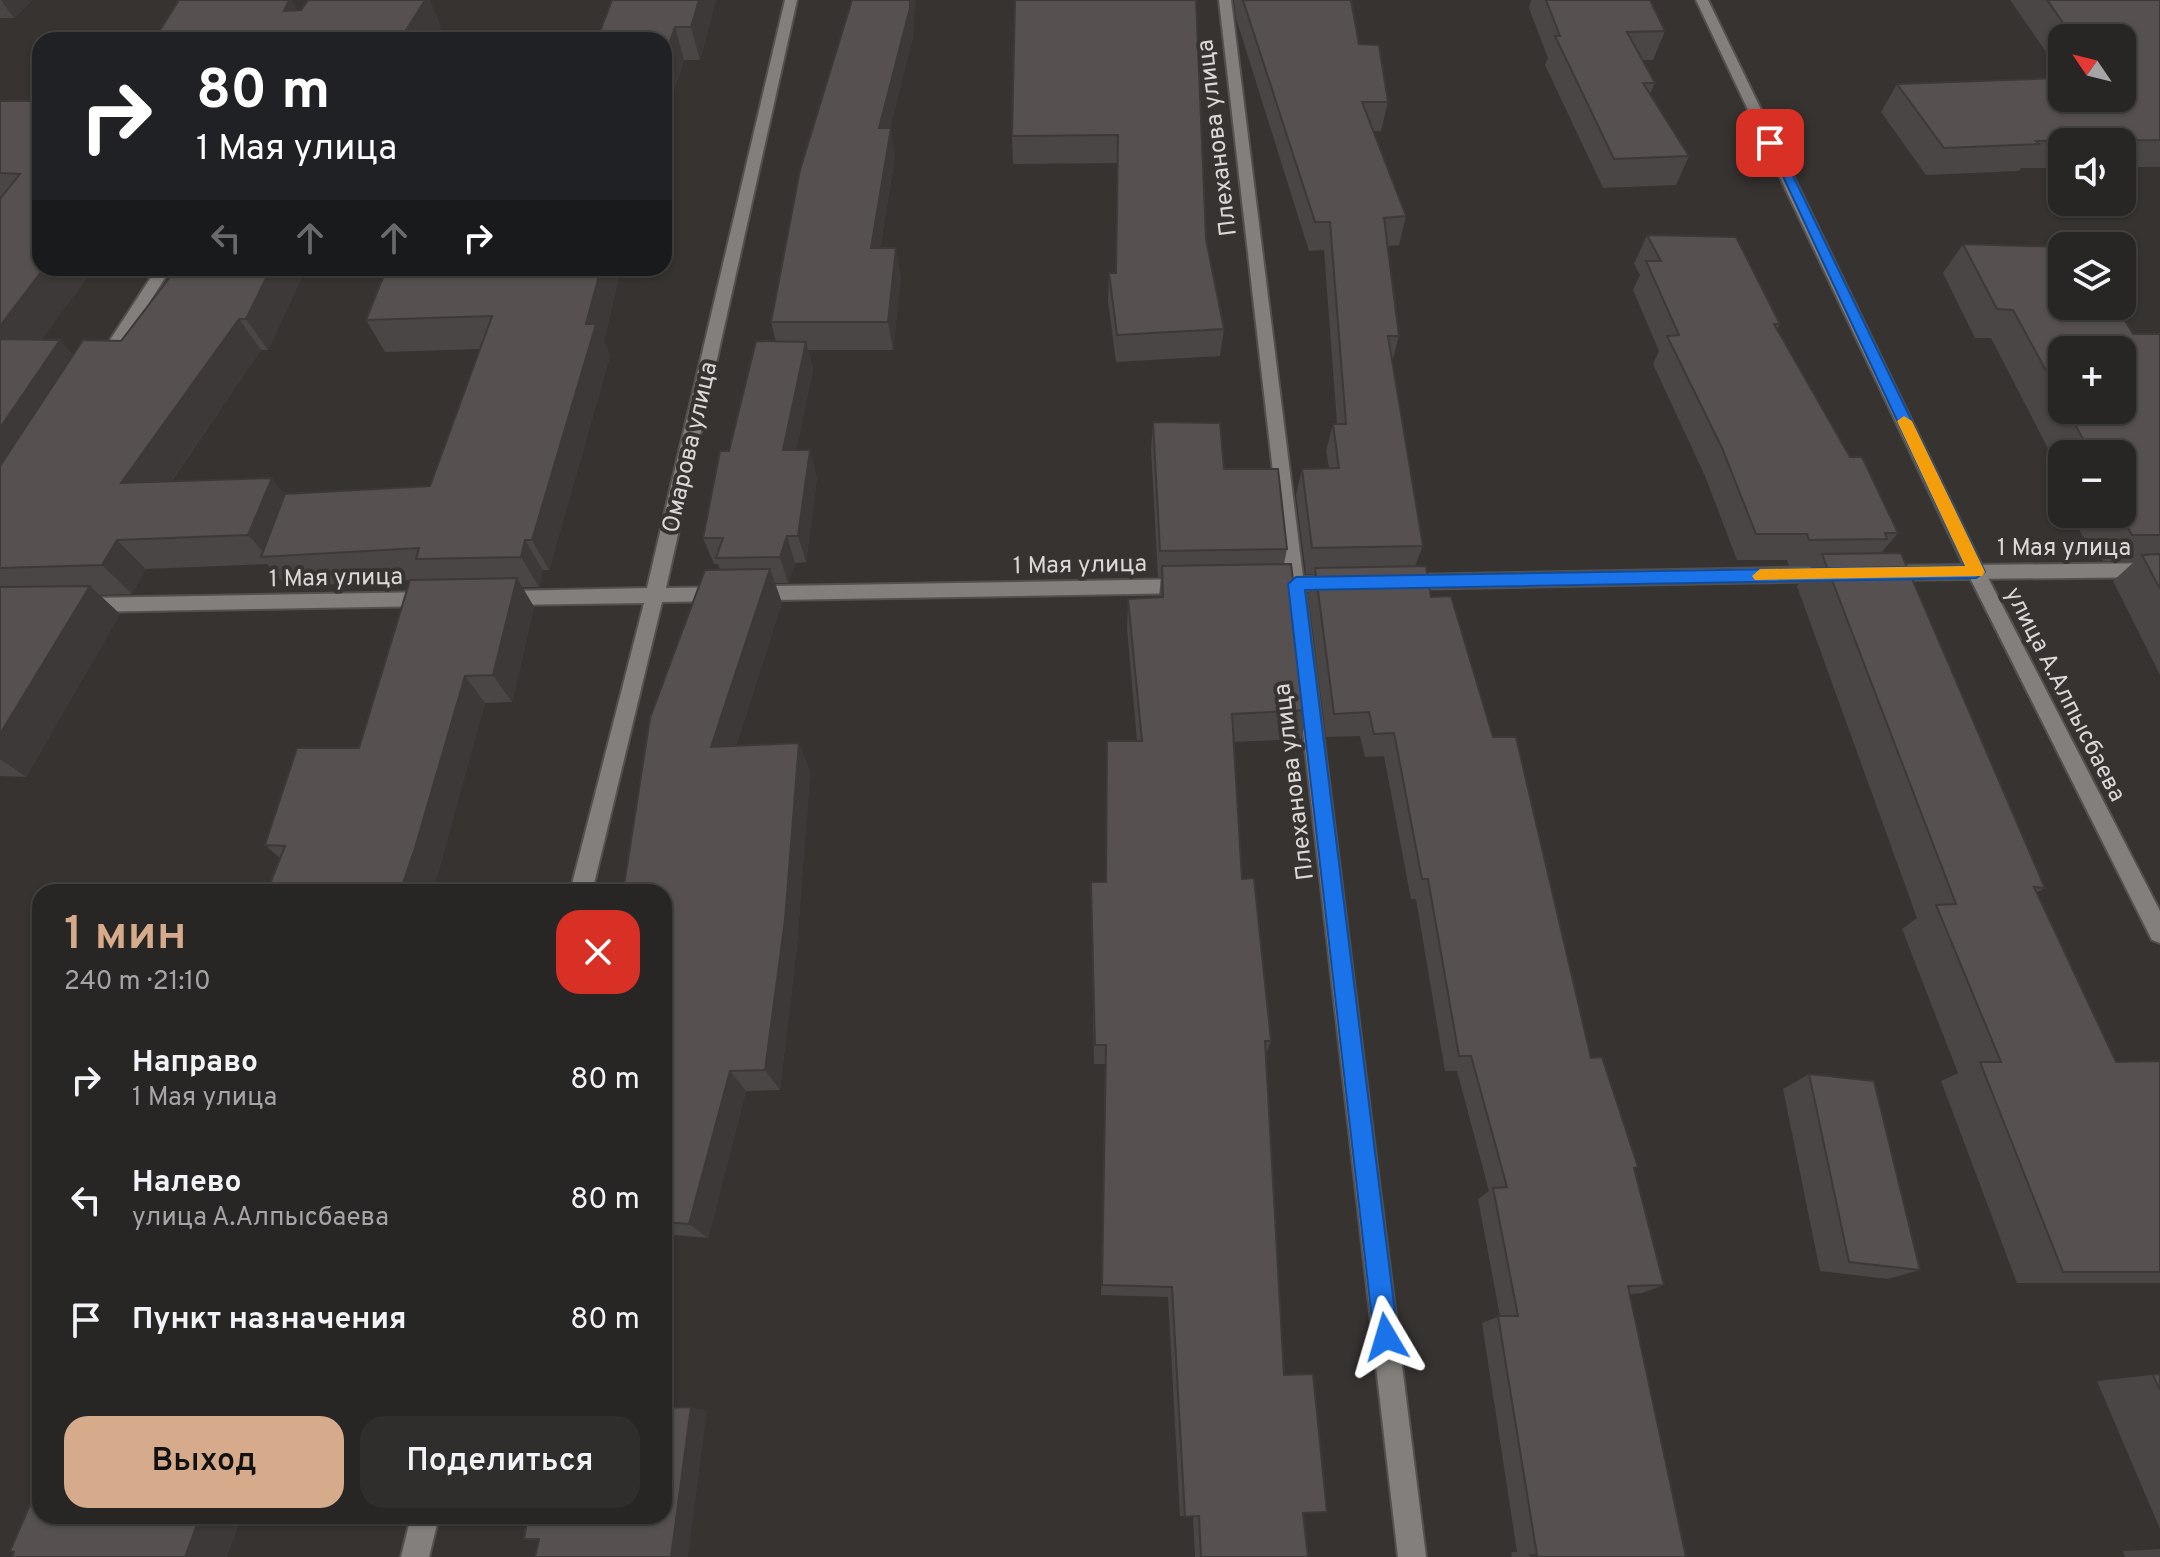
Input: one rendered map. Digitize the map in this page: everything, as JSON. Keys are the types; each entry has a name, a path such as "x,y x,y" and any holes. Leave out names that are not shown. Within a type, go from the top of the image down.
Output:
{"street":[{"name":"Омарова улица","path":"583,884 655,595 791,0"},
{"name":"Плеханова улица","path":"1225,0 1412,1557"},
{"name":"улица А.Алпысбаева","path":"1702,0 1976,572 2160,933"},
{"path":"90,384 159,276"},
{"name":"1 Мая улица","path":"1391,582 2160,570"},
{"path":"1249,585 1359,583"},
{"name":"1 Мая улица","path":"479,598 1202,586"},
{"name":"1 Мая улица","path":"64,605 447,599"},
{"path":"415,1557 423,1524"}],"building":[{"path":"179,0 289,0 284,11 301,10 308,0 425,0 405,32 159,32"},
{"path":"612,0 699,0 691,27 675,27 672,36 672,32 600,32"},
{"path":"852,0 910,0 879,128 891,128 871,248 896,248 888,322 771,322 800,170"},
{"path":"1015,0 1196,0 1206,239 1224,329 1117,335 1109,273 1116,273 1118,135 1012,136"},
{"path":"1243,0 1351,0 1359,44 1379,45 1388,102 1362,102 1406,216 1384,218 1399,336 1388,336 1423,546 1312,548 1302,469 1339,468 1333,424 1346,424 1330,222 1315,222"},
{"path":"1546,0 1650,0 1665,31 1627,32 1655,83 1643,83 1689,156 1614,159 1555,36 1560,36"},
{"path":"2047,0 2160,0 2160,140 2136,140 2136,128 2048,128 2048,141 2036,141 2039,144 1944,148 1897,84 2048,79 2048,112 2136,112 2136,24 2064,24"},
{"path":"0,101 32,101 32,276 38,276 0,326 0,199 20,174 0,173"},
{"path":"1647,235 1736,237 1780,324 1774,324 1850,457 1862,457 1898,533 1885,533 1887,539 1809,540 1807,534 1756,534 1722,448 1667,336 1679,335 1646,261 1661,261"},
{"path":"1963,244 2048,247 2048,320 2125,320 2133,334 2160,334 2160,535 2132,535 2128,528 2136,528 2136,440 2084,440 2075,424 2136,424 2136,336 2048,336 2048,374 2013,310 1997,309"},
{"path":"171,276 267,276 246,319 239,319 121,483 272,478 248,535 117,540 102,565 0,568 0,466 83,340 121,341"},
{"path":"384,276 599,276 586,324 596,324 532,540 525,540 521,557 416,559 419,548 261,557 285,494 430,486 492,316 366,320"},
{"path":"0,339 60,340 0,428"},
{"path":"756,341 806,342 783,450 810,450 798,536 787,536 780,557 716,558 723,538 703,538 720,451 729,451"},
{"path":"1153,422 1220,423 1224,469 1278,469 1287,549 1160,551"},
{"path":"1901,553 2045,888 2034,887 2116,1062 2160,1061 2160,1272 2063,1272 1980,1062 2001,1062 1936,905 1956,904 1822,554"},
{"path":"2160,554 2160,589 2142,555"},
{"path":"1291,564 1309,710 1232,714 1242,879 1254,878 1271,1041 1265,1041 1284,1375 1313,1374 1327,1512 1303,1513 1308,1557 1201,1557 1199,1516 1185,1517 1172,1287 1102,1285 1106,1045 1095,1045 1091,882 1106,882 1107,741 1142,741 1128,599 1163,597 1162,566"},
{"path":"1426,566 1431,597 1451,596 1493,737 1516,737 1591,1058 1602,1057 1638,1167 1634,1168 1664,1285 1628,1286 1686,1557 1530,1555 1537,1555 1498,1316 1518,1316 1493,1188 1507,1187 1471,1056 1459,1056 1428,879 1422,879 1394,733 1374,734 1369,712 1334,714 1315,568"},
{"path":"770,569 711,747 799,743 785,920 765,1070 730,1071 689,1224 672,1223 672,884 624,884 650,718 705,570"},
{"path":"517,578 493,675 465,676 403,884 270,884 285,846 265,845 297,748 359,748 410,580"},
{"path":"90,586 0,734 0,587"},
{"path":"1809,1074 1874,1081 1920,1270 1849,1262"},
{"path":"2160,1374 2160,1390 2153,1375"},
{"path":"691,1407 671,1557 535,1557 539,1539 524,1539 527,1524 672,1524 672,1408"},
{"path":"32,1500 32,1524 197,1524 185,1557 12,1557 14,1552 10,1551"}],"slow traffic":[{"path":"1760,576 1976,572 1904,421"}],"route":[{"path":"1386,1337 1296,584 1976,572 1770,143"}]}
